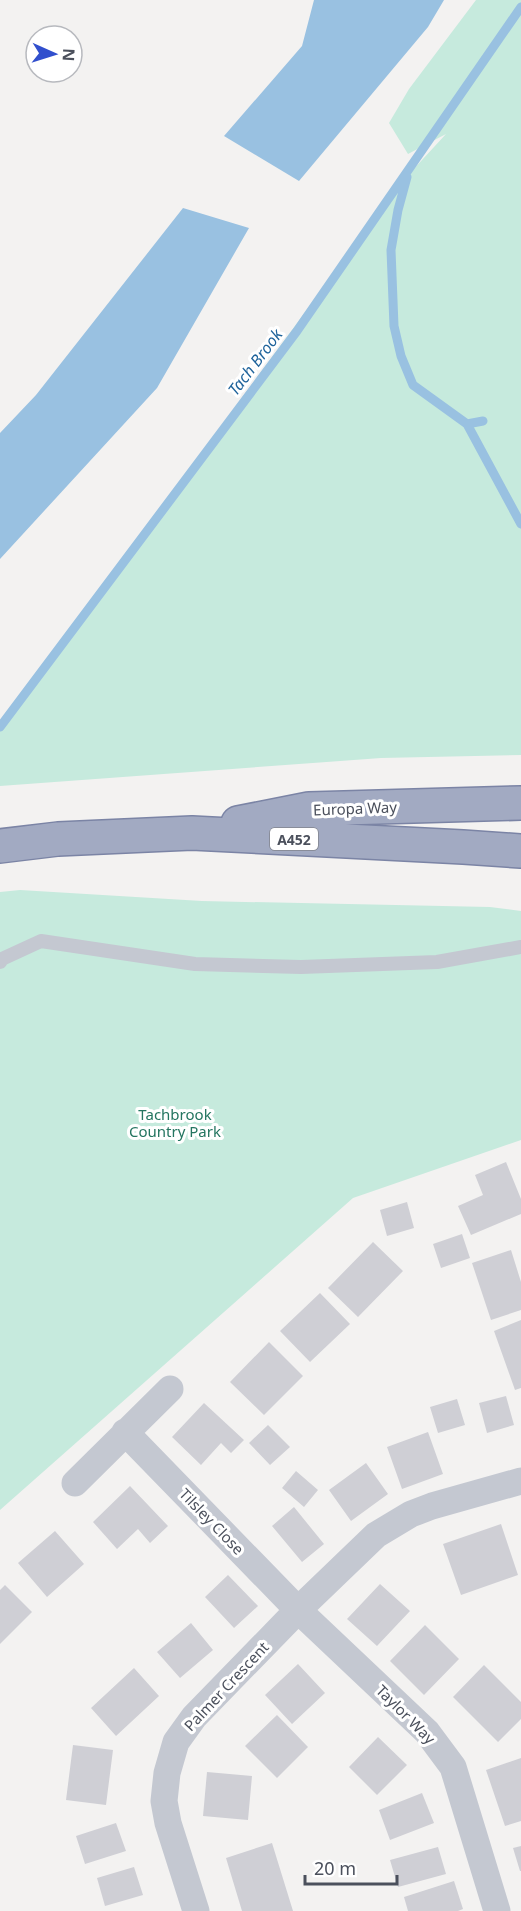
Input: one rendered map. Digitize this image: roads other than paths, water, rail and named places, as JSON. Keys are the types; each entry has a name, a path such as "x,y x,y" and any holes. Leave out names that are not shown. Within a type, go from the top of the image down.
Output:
{"highway":[{"name":"Europa Way","path":"192,833 309,809 521,803"},
{"path":"352,807 521,830"},
{"name":"Europa Way","path":"0,846 58,839 192,833 521,851"}],"street":[{"path":"75,1483 170,1389"},
{"name":"Tilsley Close","path":"125,1432 298,1610"},
{"name":"Palmer Crescent","path":"196,1911 168,1823 164,1801 167,1773 176,1742 194,1717 298,1610 376,1535 393,1524 432,1506 521,1481"},
{"name":"Taylor Way","path":"298,1610 427,1732 453,1767 496,1911"}],"lane":[{"path":"0,962 41,941 195,964 300,967 437,962 521,947"}],"water":[{"path":"314,0 444,0 428,27 299,181 224,136 302,46"},
{"path":"183,208 249,228 157,388 0,559 0,433 36,395"}],"waterway":[{"name":"Tach Brook","path":"0,727 297,331 521,7"},
{"path":"407,177 391,250 394,326 401,356 413,385 467,424 521,524"},
{"path":"467,424 483,421"}],"park label":[{"name":"Tachbrook Country Park","path":"175,1122"}]}
